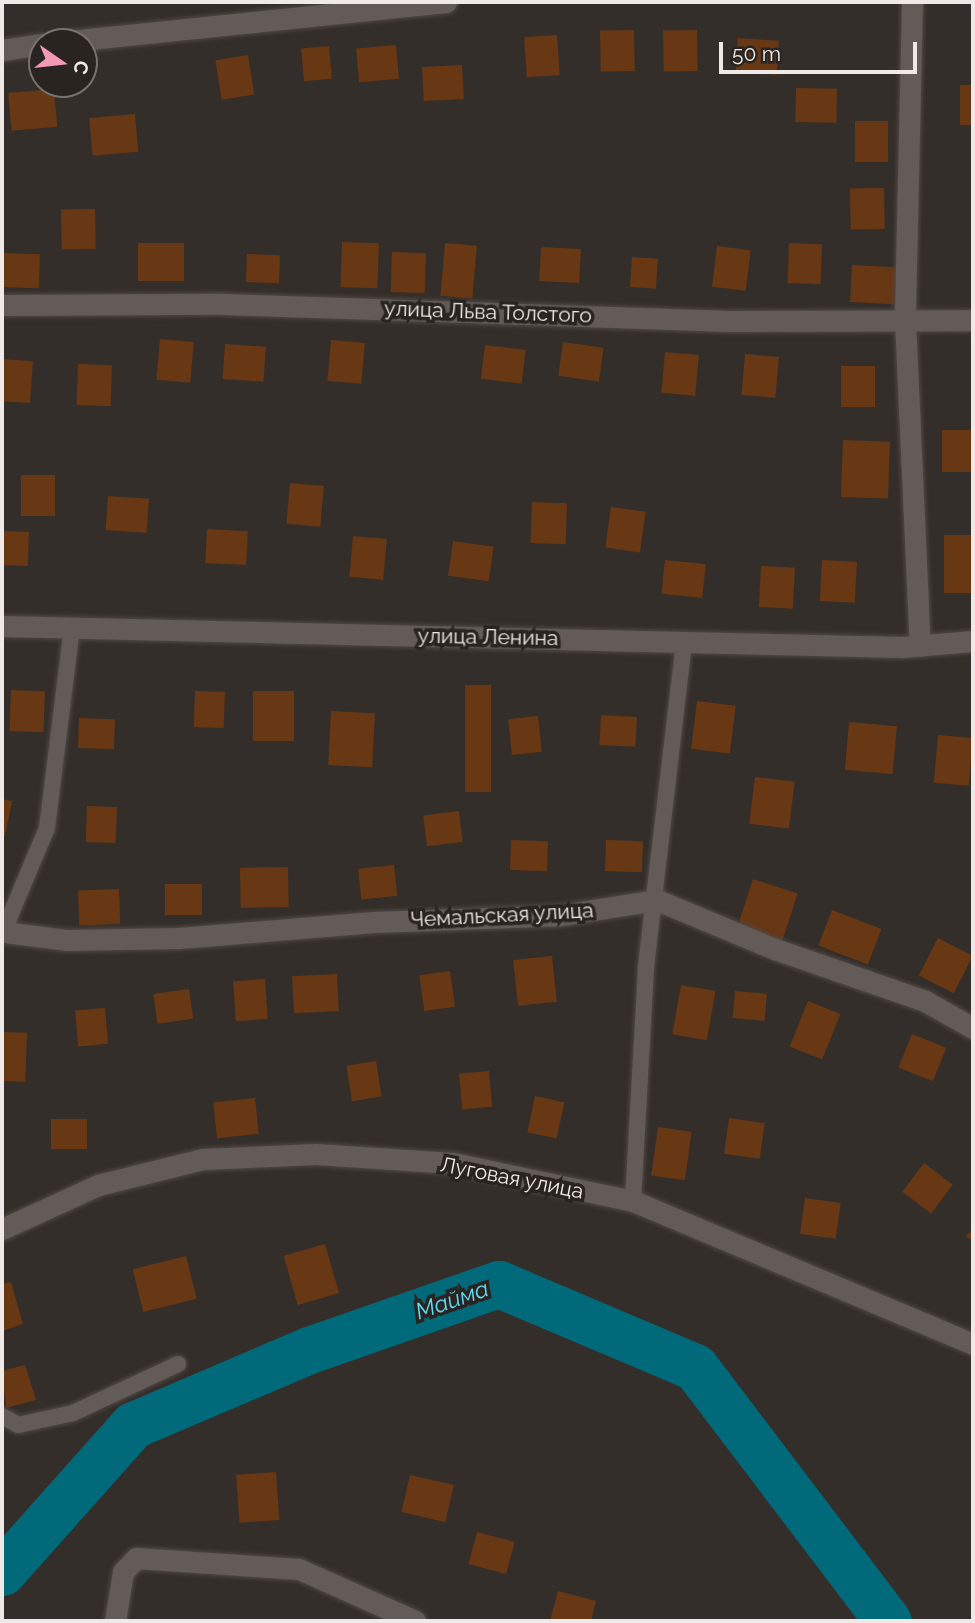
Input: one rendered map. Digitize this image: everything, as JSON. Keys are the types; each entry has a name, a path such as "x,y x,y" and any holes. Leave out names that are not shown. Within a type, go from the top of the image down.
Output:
{"street":[{"path":"98,38 446,2"},
{"path":"912,2 905,320 919,646"},
{"path":"2,50 28,46"},
{"name":"улица Льва Толстого","path":"2,305 224,304 730,321 973,320"},
{"name":"улица Ленина","path":"2,625 919,646 973,641"},
{"path":"657,900 775,948 925,1001 973,1028"},
{"name":"Чемальская улица","path":"3,934 67,940 179,937 374,922 561,915 657,900"},
{"name":"Луговая улица","path":"2,1229 98,1185 203,1159 316,1154 453,1163 633,1201 970,1336"},
{"path":"115,1621 123,1572 136,1558 299,1569 415,1621"}],"lane":[{"path":"3,934 47,828 72,627"},
{"path":"633,1201 644,991 657,900 684,642"},
{"path":"2,1416 18,1425 73,1413 178,1364"}],"building":[{"path":"634,30 635,71 601,72 600,31"},
{"path":"697,30 698,71 664,72 663,31"},
{"path":"557,35 560,75 527,77 524,37"},
{"path":"738,38 779,41 777,75 736,72"},
{"path":"396,45 399,79 359,82 356,48"},
{"path":"329,46 332,79 304,81 301,48"},
{"path":"248,55 254,95 222,100 215,60"},
{"path":"462,65 464,99 424,101 422,67"},
{"path":"960,85 973,85 973,125 960,125"},
{"path":"796,88 837,89 836,123 795,122"},
{"path":"28,91 28,98 55,98 57,127 11,131 8,93"},
{"path":"135,114 138,152 92,156 89,118"},
{"path":"855,121 888,121 888,162 855,162"},
{"path":"884,188 885,229 851,230 850,189"},
{"path":"95,209 96,249 62,250 61,210"},
{"path":"342,242 379,243 377,288 340,287"},
{"path":"138,243 184,243 184,281 138,281"},
{"path":"445,243 477,246 472,299 440,296"},
{"path":"789,243 822,244 821,284 788,283"},
{"path":"717,246 751,250 746,291 712,287"},
{"path":"541,247 581,249 579,283 539,281"},
{"path":"392,252 426,253 425,293 391,292"},
{"path":"2,253 40,254 39,288 2,287"},
{"path":"247,254 280,255 279,283 246,282"},
{"path":"632,257 658,259 656,289 630,287"},
{"path":"852,265 896,267 894,304 850,302"},
{"path":"160,339 194,342 190,383 156,380"},
{"path":"331,340 365,343 361,384 327,381"},
{"path":"563,342 604,348 599,381 558,376"},
{"path":"225,344 266,347 263,382 223,379"},
{"path":"485,345 526,350 522,384 481,379"},
{"path":"665,352 699,355 695,396 661,393"},
{"path":"745,354 779,357 775,398 741,395"},
{"path":"2,359 33,361 30,403 2,401"},
{"path":"78,364 112,365 111,406 77,405"},
{"path":"841,366 875,366 875,407 841,407"},
{"path":"942,430 973,430 973,472 942,472"},
{"path":"843,440 890,442 888,499 841,497"},
{"path":"21,475 55,475 55,516 21,516"},
{"path":"290,483 324,486 320,527 286,524"},
{"path":"108,496 149,499 147,533 106,530"},
{"path":"532,502 567,503 566,544 531,543"},
{"path":"611,507 646,512 640,552 605,548"},
{"path":"207,529 248,531 246,565 205,563"},
{"path":"2,531 29,532 28,566 2,565"},
{"path":"944,535 973,535 973,593 944,593"},
{"path":"353,536 387,539 383,580 349,577"},
{"path":"453,541 494,547 489,581 448,576"},
{"path":"665,560 706,564 702,598 661,594"},
{"path":"822,560 857,562 855,603 820,601"},
{"path":"761,566 795,568 793,609 759,607"},
{"path":"465,685 491,685 491,792 465,792"},
{"path":"11,690 45,691 44,732 10,731"},
{"path":"195,691 225,692 224,728 194,727"},
{"path":"253,691 294,691 294,741 253,741"},
{"path":"697,701 736,706 730,753 691,749"},
{"path":"331,711 375,713 372,767 328,765"},
{"path":"601,715 637,717 635,747 599,745"},
{"path":"538,716 542,752 512,755 508,719"},
{"path":"79,718 115,719 114,749 78,748"},
{"path":"849,722 897,726 893,774 845,770"},
{"path":"938,735 973,738 969,786 934,783"},
{"path":"755,777 795,782 789,829 749,824"},
{"path":"2,799 12,801 5,836 2,836"},
{"path":"87,806 117,807 116,843 86,842"},
{"path":"459,811 463,842 427,846 423,815"},
{"path":"511,840 548,841 547,871 510,870"},
{"path":"606,840 643,841 642,872 605,871"},
{"path":"394,865 397,896 361,900 358,869"},
{"path":"288,867 289,907 241,908 240,868"},
{"path":"753,879 798,894 783,940 738,926"},
{"path":"165,884 202,884 202,915 165,915"},
{"path":"119,889 120,924 79,925 78,890"},
{"path":"832,910 881,929 868,964 818,945"},
{"path":"938,938 973,956 954,993 919,975"},
{"path":"552,956 557,1002 518,1006 513,960"},
{"path":"450,971 455,1007 424,1011 419,975"},
{"path":"337,974 339,1011 294,1013 292,976"},
{"path":"265,979 268,1019 236,1021 233,981"},
{"path":"681,985 715,991 707,1040 672,1034"},
{"path":"189,989 193,1019 158,1024 153,994"},
{"path":"735,991 767,994 765,1021 733,1018"},
{"path":"808,1001 840,1014 822,1060 790,1046"},
{"path":"105,1008 108,1044 78,1046 75,1011"},
{"path":"2,1032 27,1033 25,1082 2,1081"},
{"path":"912,1034 946,1048 933,1081 899,1067"},
{"path":"376,1061 382,1097 352,1101 346,1066"},
{"path":"489,1071 492,1107 462,1109 459,1074"},
{"path":"535,1096 564,1102 557,1138 527,1132"},
{"path":"255,1098 259,1134 217,1138 213,1102"},
{"path":"729,1118 765,1123 760,1159 724,1154"},
{"path":"51,1119 87,1119 87,1149 51,1149"},
{"path":"658,1127 692,1132 685,1180 651,1176"},
{"path":"924,1163 953,1185 931,1213 902,1192"},
{"path":"805,1198 841,1203 836,1239 800,1234"},
{"path":"973,1229 973,1242 966,1236"},
{"path":"325,1244 339,1293 298,1305 284,1256"},
{"path":"186,1256 197,1299 143,1312 133,1269"},
{"path":"11,1282 23,1324 2,1331 2,1284"},
{"path":"25,1365 36,1400 6,1408 2,1371"},
{"path":"276,1472 279,1520 239,1523 236,1475"},
{"path":"410,1475 454,1485 445,1522 401,1512"},
{"path":"477,1532 515,1542 506,1574 468,1564"},
{"path":"558,1591 596,1601 591,1621 550,1621"}],"waterway":[{"name":"Майма","path":"2,1572 133,1425 309,1350 499,1284 695,1367 888,1621"}]}
